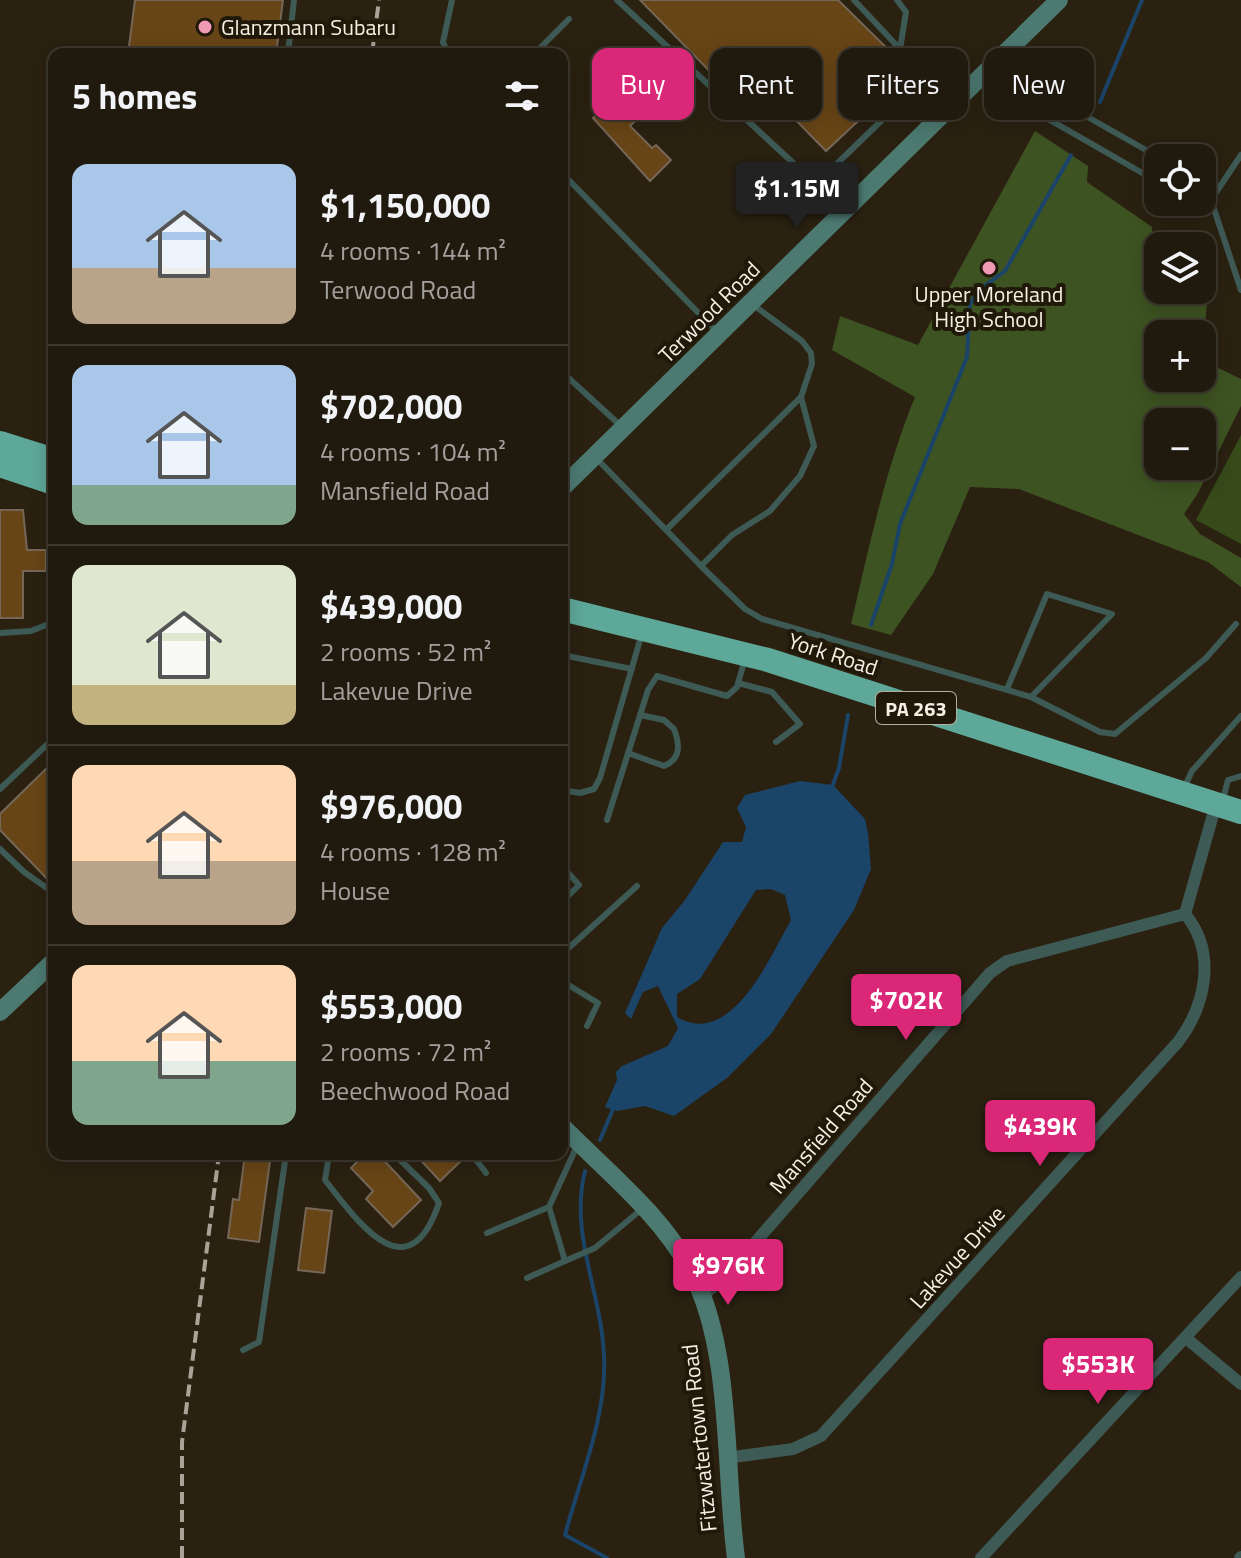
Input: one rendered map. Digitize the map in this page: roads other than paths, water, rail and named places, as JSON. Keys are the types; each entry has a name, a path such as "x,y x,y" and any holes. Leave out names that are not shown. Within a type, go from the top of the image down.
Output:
{"highway":[{"path":"0,443 48,458"},
{"path":"0,465 48,481"},
{"name":"York Road","path":"568,610 746,654 1226,807"}],"street":[{"name":"Terwood Road","path":"1010,48 1059,0"},
{"name":"Terwood Road","path":"568,482 721,336 984,74"},
{"path":"1185,914 1226,807"},
{"name":"Mansfield Road","path":"702,1296 725,1277 990,973 1007,961 1185,914"},
{"name":"Lakevue Drive","path":"726,1458 793,1449 821,1436 1178,1042 1194,1020 1202,993 1205,954 1200,931 1185,914"},
{"path":"0,1012 48,967"},
{"name":"Fitzwatertown Road","path":"568,1132 680,1253 702,1296 717,1353 736,1558"},
{"path":"981,1558 1241,1277"},
{"path":"1186,1338 1241,1384"}],"lane":[{"path":"289,48 294,0"},
{"path":"446,48 443,42 452,0"},
{"path":"617,0 845,213"},
{"path":"854,0 899,48"},
{"path":"897,0 906,12 900,48"},
{"path":"540,48 569,19"},
{"path":"979,79 1144,174"},
{"path":"816,184 882,120"},
{"path":"1093,120 1144,149"},
{"path":"1216,192 1241,155"},
{"path":"568,179 721,336"},
{"path":"1216,215 1241,290"},
{"path":"667,529 801,397 812,364 811,353 802,341 752,304"},
{"path":"568,377 624,428"},
{"path":"701,566 732,535 770,511 800,476 814,446 801,397"},
{"path":"595,456 745,609 762,619 1031,697 1100,732 1115,734 1206,658 1236,624"},
{"path":"1007,689 1047,594 1112,614 1031,697"},
{"path":"0,633 31,631 48,624"},
{"path":"568,791 580,793 594,789 600,778 644,627"},
{"path":"607,820 640,715 657,676 727,696 738,683 746,654"},
{"path":"568,656 632,669"},
{"path":"738,683 772,692 800,724 776,742"},
{"path":"628,753 664,766 673,762 677,753 674,729 664,720 640,715"},
{"path":"1182,793 1189,776 1241,716"},
{"path":"0,789 48,744"},
{"path":"1226,807 1228,780 1241,776"},
{"path":"0,849 48,889"},
{"path":"568,873 579,885 568,896"},
{"path":"568,949 637,886"},
{"path":"568,985 598,1003 587,1026"},
{"path":"487,1233 549,1207 578,1142"},
{"path":"243,1350 259,1342 285,1160"},
{"path":"329,1160 325,1180 382,1243 396,1249 408,1247 424,1231 433,1220 439,1203 400,1160"},
{"path":"476,1160 486,1173"},
{"path":"549,1207 568,1260"},
{"path":"527,1278 595,1248 642,1209"}],"water":[{"path":"800,781 833,785 865,819 868,833 871,869 854,910 771,1034 727,1078 674,1116 645,1106 617,1111 605,1107 617,1080 616,1072 622,1066 668,1046 678,1028 658,986 643,992 631,1019 625,1013 662,928 685,900 723,842 742,842 746,827 737,808 745,795","holes":["771,889 785,895 791,920 746,994 715,1021 697,1024 677,1017 677,994 700,979 756,890"]}],"waterway":[{"path":"1100,102 1142,0"},
{"path":"871,625 892,564 900,524 967,357 970,304 979,290 1005,271 1071,155"},
{"path":"831,790 839,768 848,715"},
{"path":"600,1140 614,1107"},
{"path":"585,1171 581,1195 583,1241 602,1333 604,1379 597,1424 565,1535 607,1558"}],"railway":[{"path":"373,48 379,0"},
{"path":"182,1558 182,1442 218,1160"}],"place":[{"name":"Glanzmann Subaru","path":"205,27"},
{"name":"Upper Moreland High School","path":"989,268"}]}
